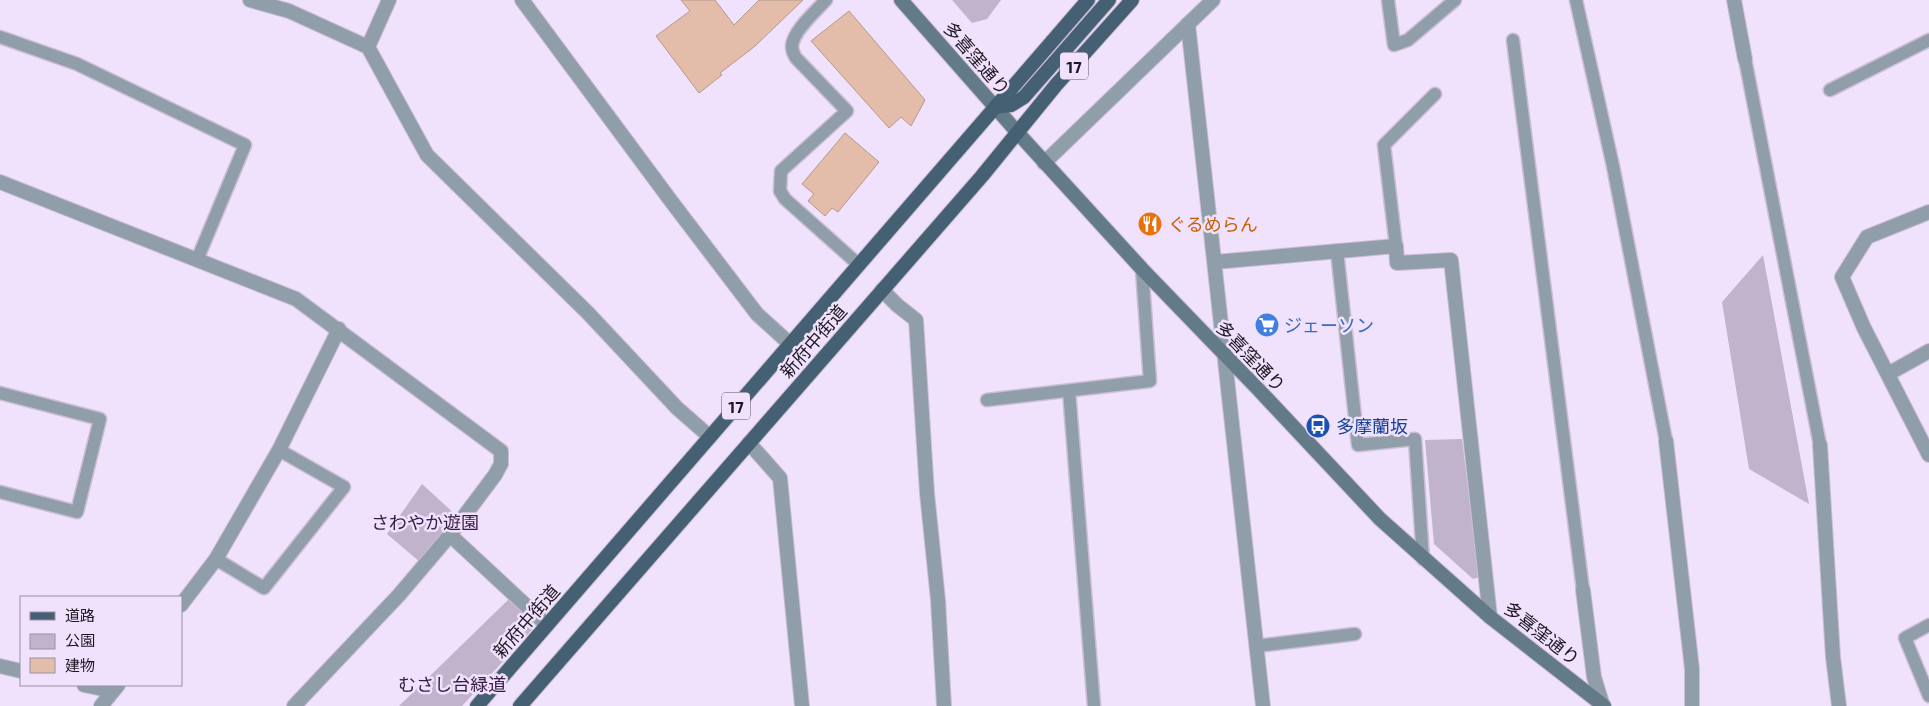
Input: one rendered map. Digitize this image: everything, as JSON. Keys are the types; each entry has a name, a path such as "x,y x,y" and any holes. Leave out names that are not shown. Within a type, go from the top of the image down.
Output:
{"main road":[{"name":"多喜窪通り","path":"901,0 1017,132 1142,269 1257,388 1380,520 1490,617 1604,706"},
{"name":"新府中街道","path":"478,706 1088,0"},
{"name":"17","path":"995,107 1011,105 1024,97 1109,0"},
{"name":"新府中街道","path":"520,706 1132,0"}],"street":[{"path":"250,0 289,11 368,47 427,155 588,313 678,408 710,437"},
{"path":"368,47 389,0"},
{"path":"522,0 671,201 758,314 790,344"},
{"path":"1044,162 1213,0"},
{"path":"1734,0 1745,59"},
{"path":"1188,24 1263,706"},
{"path":"0,182 296,299 501,450 501,464 495,476 450,535 399,595 294,706"},
{"path":"1929,212 1867,237 1842,277 1864,328 1929,455"},
{"path":"1215,262 1396,246 1397,263 1451,260 1490,617"},
{"path":"882,290 916,320 927,493 938,600 944,706"},
{"path":"182,604 216,559 279,450 339,329"},
{"path":"1888,374 1929,351"},
{"path":"1666,441 1692,669 1692,706"},
{"path":"749,443 780,478 802,706"},
{"path":"1820,445 1839,706"},
{"path":"450,535 514,592 547,625"},
{"path":"1583,590 1594,677 1604,706"},
{"path":"0,666 20,671"},
{"path":"94,686 115,688"},
{"path":"101,706 115,688"}],"lane":[{"path":"826,0 796,34 792,46 793,52 796,58 847,111 782,171 780,191 785,199 858,265"},
{"path":"1388,0 1394,45 1408,40 1455,0"},
{"path":"1576,0 1609,148 1666,441"},
{"path":"0,37 77,64 245,145 197,260"},
{"path":"1513,40 1583,590"},
{"path":"1830,90 1929,40"},
{"path":"1745,59 1820,445"},
{"path":"1396,246 1384,145 1435,94"},
{"path":"1337,252 1358,444 1415,439 1423,559"},
{"path":"988,400 1150,381 1142,269"},
{"path":"1069,391 1094,706"},
{"path":"0,393 100,419 77,512 0,492"},
{"path":"216,559 264,588 344,487 279,450"},
{"path":"1929,625 1905,638 1929,696"},
{"path":"1257,646 1355,634"}],"green space":[{"path":"952,0 1001,0 987,19 972,23"},
{"path":"1763,255 1809,504 1749,469 1722,302"},
{"path":"1462,439 1479,577 1473,579 1434,544 1425,440"},
{"name":"さわやか遊園","path":"422,484 458,517 420,562 387,534"},
{"name":"むさし台緑道","path":"512,596 539,622 462,706 399,706"}],"building":[{"path":"681,0 715,0 734,25 759,0 803,0 754,47 720,73 722,75 699,93 656,36 690,11"},
{"path":"849,11 925,100 911,126 901,117 889,128 811,41"},
{"path":"845,133 879,162 838,212 832,208 825,216 808,201 814,194 802,184"}],"place":[{"name":"ぐるめらん","path":"1150,224"},
{"name":"ジェーソン","path":"1267,325"},
{"name":"多摩蘭坂","path":"1318,426"}]}
